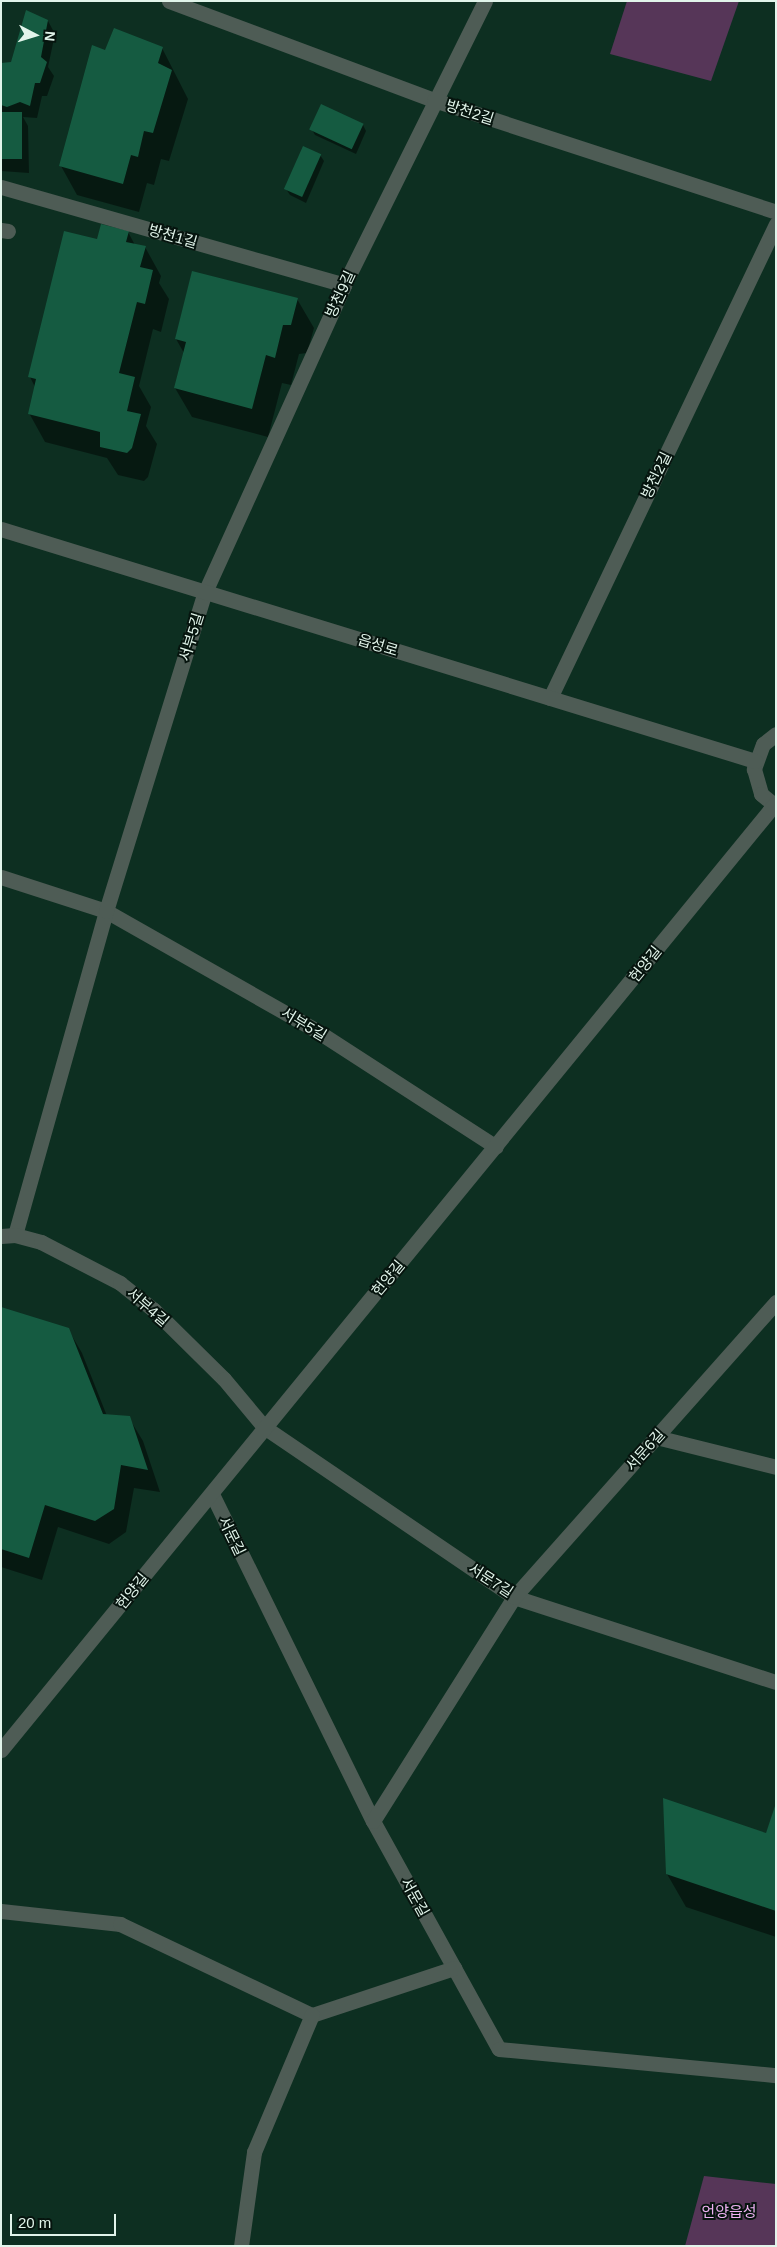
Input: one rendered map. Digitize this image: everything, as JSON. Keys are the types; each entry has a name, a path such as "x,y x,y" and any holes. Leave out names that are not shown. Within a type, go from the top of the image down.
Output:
{"street":[{"name":"방천2길","path":"169,1 434,100 776,212"},
{"name":"방천9길","path":"204,592 344,285 434,100 485,1"},
{"name":"방천1길","path":"1,187 344,285"},
{"name":"방천2길","path":"550,698 776,224"},
{"name":"읍성로","path":"1,530 755,762"},
{"name":"서부5길","path":"8,1236 204,592"},
{"path":"775,805 761,794 755,781 755,762 763,744 776,734"},
{"name":"헌양길","path":"1,1750 775,805"},
{"name":"서부5길","path":"1,877 106,911 317,1031 496,1147"},
{"name":"서부4길","path":"8,1236 41,1242 120,1283 154,1310 224,1379 264,1427"},
{"name":"서문6길","path":"373,1821 514,1597 776,1302"},
{"name":"서문7길","path":"264,1427 514,1597 776,1682"},
{"path":"656,1437 776,1467"},
{"name":"서문길","path":"212,1494 373,1821 499,2049 776,2076"},
{"path":"1,1910 120,1924 312,2015 454,1968"},
{"path":"241,2246 254,2152 312,2015"}],"green space":[{"path":"627,1 739,1 711,81 610,54"},
{"name":"언양읍성","path":"704,2176 776,2184 776,2246 685,2246"}],"building":[{"path":"26,10 48,20 41,57 47,62 40,83 35,83 30,106 20,102 7,107 1,105 1,63 11,62"},
{"path":"114,28 163,47 158,63 172,70 153,133 144,131 138,157 131,155 123,184 59,166 92,45 105,50"},
{"path":"321,104 364,124 352,149 309,129"},
{"path":"1,112 22,112 22,159 1,159"},
{"path":"303,146 321,154 302,197 284,189"},
{"path":"101,224 129,231 126,242 146,246 140,267 153,270 145,304 137,302 119,373 135,377 127,411 141,414 132,448 127,453 100,447 100,432 28,414 36,379 28,377 64,231 97,239"},
{"path":"192,271 298,298 291,325 283,325 275,358 266,355 252,409 174,388 186,342 175,339"},
{"path":"1,1307 69,1328 103,1414 130,1416 148,1470 121,1465 114,1509 95,1521 45,1505 29,1558 1,1549"},
{"path":"663,1798 766,1833 776,1803 776,1911 666,1874"}]}
